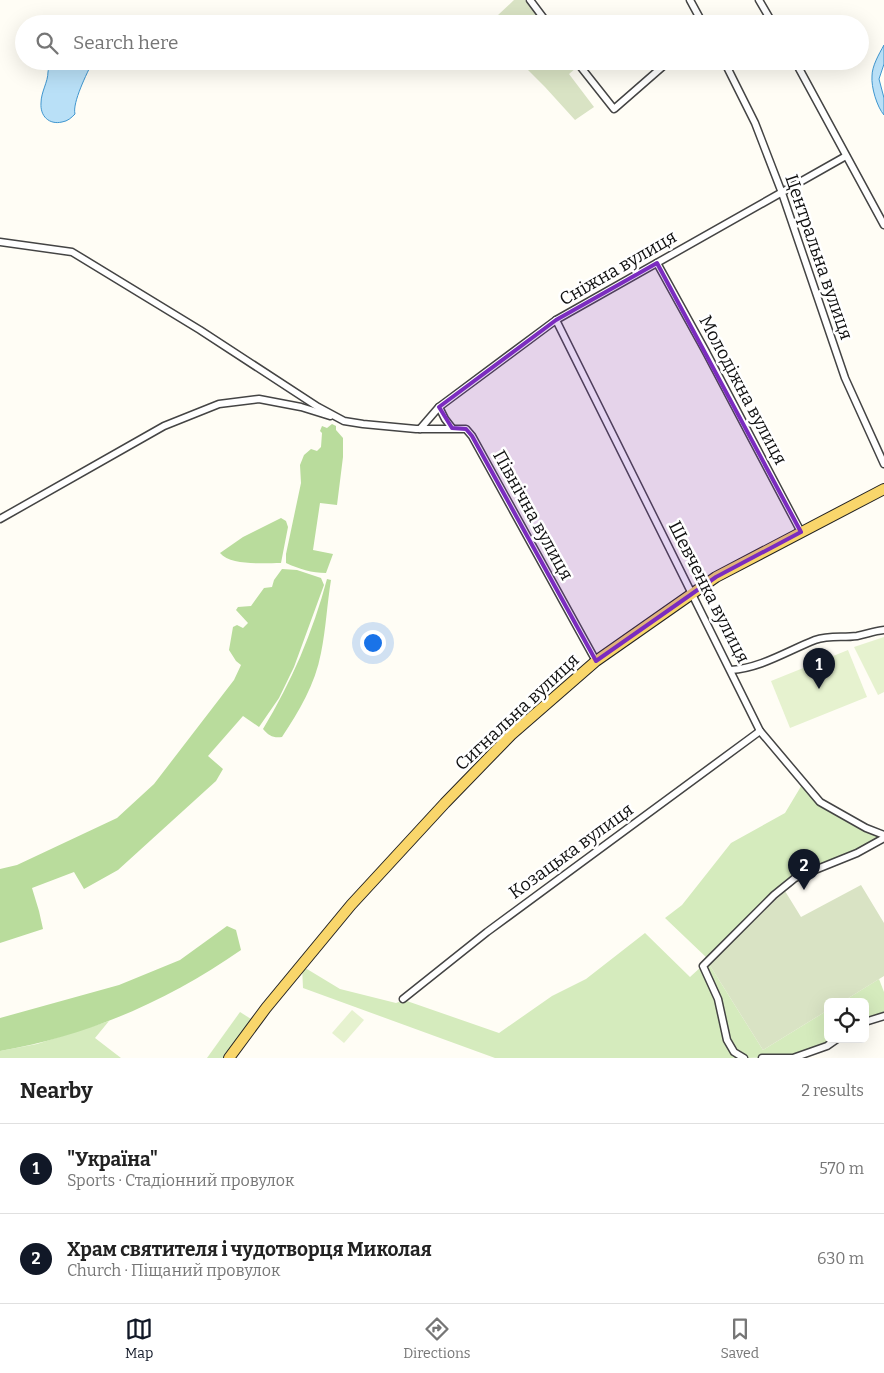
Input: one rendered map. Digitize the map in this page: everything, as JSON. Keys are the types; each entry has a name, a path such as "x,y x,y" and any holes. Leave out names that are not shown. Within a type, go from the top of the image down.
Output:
{"main road":[{"name":"Сигнальна вулиця","path":"229,1058 266,1008 351,905 445,803 511,735 596,661 716,577 884,489"}],"street":[{"path":"530,0 541,15"},
{"path":"690,0 698,15"},
{"path":"759,0 768,15"},
{"path":"583,70 614,109 659,70"},
{"name":"Центральна вулиця","path":"728,70 755,124 782,193 845,378 884,464"},
{"path":"799,70 884,225"},
{"name":"Сніжна вулиця","path":"418,429 439,407 556,320 846,156"},
{"path":"0,242 72,252 200,330 318,407 344,421"},
{"name":"Молодіжна вулиця","path":"657,263 801,532"},
{"name":"Шевченка вулиця","path":"556,320 760,730 820,802 884,836"},
{"path":"0,519 164,426 219,404 259,399 301,408 344,421"},
{"path":"439,407 452,428"},
{"name":"Північна вулиця","path":"344,421 418,429 466,429 472,436 596,661"},
{"path":"731,670 748,669 817,640 830,637 857,636 884,630"},
{"name":"Козацька вулиця","path":"403,1000 487,932 760,730"},
{"path":"744,1058 734,1052 727,1040 718,999 703,966 774,895 795,878 856,853 884,836"},
{"path":"869,1021 884,1016"},
{"path":"762,1058 793,1058 831,1043"}],"highlighted area":[{"path":"657,263 801,532 716,577 596,661 472,436 466,429 452,428 439,407 556,320"}],"green space":[{"path":"514,0 525,0 536,15 498,15"},
{"path":"528,70 574,70 569,74 594,107 575,120"},
{"path":"332,424 336,426 336,430 343,438 343,457 337,505 320,503 313,550 333,554 326,573 321,573 286,563 286,554 301,483 300,465 304,455 311,449 317,451 321,447 322,433 320,431 322,426 327,428"},
{"path":"281,518 286,521 288,527 281,563 240,562 225,557 220,553 243,537"},
{"path":"282,569 297,570 321,578 324,585 294,667 279,698 259,727 243,716 208,756 223,769 216,781 118,870 84,889 74,872 32,888 43,929 0,943 0,869 17,865 117,818 154,784 234,680 241,665 229,650 233,627 237,625 243,628 248,623 236,610 238,607 251,606 264,588 272,587 274,580"},
{"path":"327,579 331,580 321,653 315,676 311,687 282,737 271,736 263,729 283,694 300,657"},
{"path":"884,637 884,692 878,695 854,647"},
{"path":"848,650 867,697 790,728 771,681"},
{"path":"803,783 820,802 884,838 795,877 708,959 665,918 682,905 731,843 785,813"},
{"path":"861,885 884,923 884,976 848,998 824,998 824,1012 763,1050 709,964 785,891 801,917"},
{"path":"227,926 236,930 241,950 185,985 126,1014 95,1026 64,1036 0,1051 0,1018 119,985 180,960"},
{"path":"645,933 690,977 702,966 717,999 727,1040 743,1058 495,1058 303,988 302,966 340,989 396,1003 404,1000 499,1033 552,996 586,979"},
{"path":"709,964 763,1050 824,1012 824,1043 826,1043 793,1057 745,1058 735,1052 728,1039 718,999 704,969"},
{"path":"879,979 884,992 884,1016 869,1021 869,998 848,998"},
{"path":"352,1010 364,1020 344,1043 332,1033"},
{"path":"240,1012 251,1019 223,1058 207,1058"},
{"path":"109,1021 95,1038 121,1058 0,1058 0,1051 37,1044"}],"water":[{"path":"884,45 884,64 879,79 884,98 884,115 877,102 872,72"},
{"path":"89,70 78,96 75,114 64,122 49,121 42,112 41,99 48,71"}],"place":[{"name":"\"Україна\"","path":"819,689"},
{"name":"Храм святителя і чудотворця Миколая","path":"804,890"}]}
